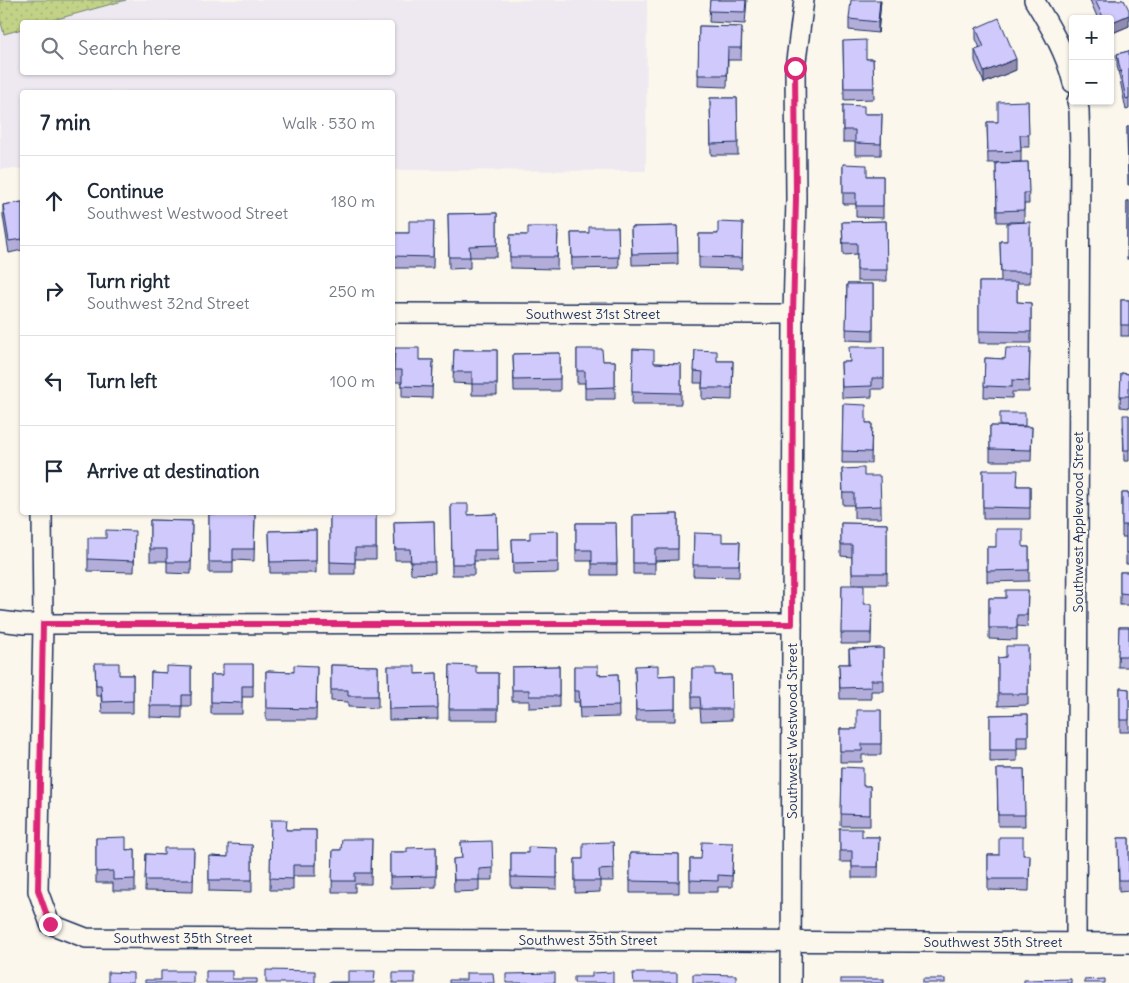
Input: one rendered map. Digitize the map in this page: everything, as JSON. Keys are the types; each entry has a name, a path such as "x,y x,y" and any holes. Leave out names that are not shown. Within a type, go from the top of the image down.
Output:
{"street":[{"name":"Southwest Westwood Street","path":"792,983 795,68 804,0"},
{"path":"1034,0 1055,34 1069,68"},
{"name":"Southwest Applewood Street","path":"1076,942 1080,159 1078,105"},
{"name":"Southwest 31st Street","path":"395,313 793,314"},
{"path":"42,515 43,624"},
{"path":"0,621 11,624 792,624"},
{"name":"Southwest 35th Street","path":"43,624 38,890 50,924 86,938 1129,943"}],"path":[{"path":"1114,56 1124,52"}],"shaded area":[{"path":"0,0 647,0 646,171 395,170 395,90 20,90 20,169 0,169"}],"green space":[{"path":"0,0 126,0 53,20 20,20 20,30 4,34 0,19"}],"building":[{"path":"710,0 746,0 745,12 709,11"},
{"path":"851,0 880,0 878,22 849,19"},
{"path":"1095,0 1124,0 1129,10 1129,15 1114,21 1114,15 1102,15"},
{"path":"999,18 1016,59 984,72 975,50 984,47 976,28"},
{"path":"699,26 742,27 741,48 728,48 727,75 698,75"},
{"path":"866,40 866,59 873,59 874,88 844,88 843,41"},
{"path":"1129,51 1129,98 1126,99 1117,54"},
{"path":"710,98 737,98 738,143 711,144"},
{"path":"1028,101 1029,135 1020,135 1021,151 988,152 987,122 998,122 998,102"},
{"path":"843,105 864,106 864,114 882,114 881,144 855,143 855,130 843,130"},
{"path":"1127,127 1129,127 1129,173 1128,173"},
{"path":"1028,162 1029,193 1024,193 1024,210 997,211 996,163"},
{"path":"843,164 867,165 867,176 883,176 883,206 856,206 856,193 843,193"},
{"path":"1127,201 1129,201 1129,247 1127,247"},
{"path":"20,202 20,239 9,241 3,205"},
{"path":"497,213 497,245 469,246 470,257 449,257 448,214"},
{"path":"409,221 434,221 433,257 395,256 395,233 409,233"},
{"path":"886,221 887,270 857,270 857,243 843,243 842,222"},
{"path":"718,222 743,223 742,258 699,257 699,234 718,234"},
{"path":"1030,222 1030,272 1001,272 1000,241 1007,241 1007,223"},
{"path":"677,226 678,253 632,254 631,227"},
{"path":"528,227 558,227 557,257 510,257 510,235 528,235"},
{"path":"589,227 618,227 619,257 572,258 571,233 589,233"},
{"path":"979,282 1017,282 1017,302 1031,303 1031,332 979,331"},
{"path":"847,284 873,284 873,330 846,329"},
{"path":"1121,300 1129,300 1129,325 1121,325"},
{"path":"849,347 884,347 884,378 872,378 872,386 842,387 841,362 850,362"},
{"path":"395,348 419,348 419,360 433,360 432,387 402,386 402,370 395,370"},
{"path":"1006,348 1030,348 1029,381 1012,380 1012,387 984,386 985,358 1005,359"},
{"path":"577,349 602,349 603,361 615,361 615,387 585,388 585,371 577,371"},
{"path":"633,349 654,350 654,363 681,364 681,393 632,392"},
{"path":"454,350 497,350 497,384 472,384 472,372 453,372"},
{"path":"695,350 717,351 717,361 733,361 732,388 702,388 703,372 694,371"},
{"path":"560,353 560,379 514,380 513,354"},
{"path":"1121,373 1129,374 1129,396 1120,396"},
{"path":"843,404 866,405 866,423 872,423 871,452 842,451"},
{"path":"1000,413 1025,413 1025,426 1000,426"},
{"path":"1123,415 1129,415 1129,450 1124,450"},
{"path":"990,426 1032,427 1031,450 990,449"},
{"path":"864,468 864,476 880,476 881,506 854,507 854,493 843,493 842,469"},
{"path":"983,470 1018,470 1017,486 1030,486 1030,508 983,507"},
{"path":"1122,493 1129,493 1129,553 1126,553 1126,525 1122,525"},
{"path":"451,504 468,504 468,515 497,514 498,550 474,550 474,564 452,564"},
{"path":"678,514 678,549 655,549 655,563 633,563 633,515"},
{"path":"209,515 255,515 254,549 233,549 233,562 209,562"},
{"path":"330,515 376,515 376,548 355,548 355,563 330,562"},
{"path":"150,520 192,521 191,562 167,562 167,549 150,549"},
{"path":"434,521 435,562 411,562 410,549 395,549 394,522"},
{"path":"576,523 616,523 617,564 592,564 592,550 576,550"},
{"path":"841,523 887,524 887,573 852,573 852,545 841,545"},
{"path":"996,529 1023,529 1023,547 1029,547 1029,570 987,571 987,547 996,547"},
{"path":"106,530 135,531 134,561 88,559 88,538 106,538"},
{"path":"316,530 316,561 270,562 269,531"},
{"path":"558,531 558,562 513,563 512,539 530,539 530,532"},
{"path":"694,533 722,534 722,542 740,542 739,565 693,565"},
{"path":"1120,572 1129,572 1129,594 1120,593"},
{"path":"842,585 864,585 864,604 872,604 871,633 841,633"},
{"path":"1006,590 1028,590 1027,615 1017,615 1017,628 989,628 989,598 1006,598"},
{"path":"1119,627 1129,627 1129,656 1118,656"},
{"path":"1006,646 1028,646 1028,694 998,694 998,658 1006,657"},
{"path":"883,648 883,680 871,680 871,687 840,688 839,664 850,664 849,649"},
{"path":"95,663 119,663 119,675 133,675 133,701 102,702 101,685 96,685"},
{"path":"223,664 253,664 253,686 242,686 242,703 211,702 211,675 223,675"},
{"path":"294,665 317,666 316,709 266,708 266,671 294,672"},
{"path":"331,665 378,666 378,696 348,696 348,690 331,690"},
{"path":"450,665 476,666 476,673 498,673 498,709 449,709"},
{"path":"658,665 658,676 675,675 675,709 636,710 635,666"},
{"path":"167,666 191,667 191,695 182,695 182,706 150,706 151,672 167,673"},
{"path":"388,666 415,666 415,674 437,673 438,708 389,709"},
{"path":"559,666 559,696 529,696 529,690 512,690 512,667"},
{"path":"574,666 598,666 598,675 618,674 619,706 580,707 579,691 574,691"},
{"path":"692,668 715,668 715,675 731,675 732,709 701,709 700,697 692,697"},
{"path":"1120,688 1129,689 1129,720 1120,720"},
{"path":"857,710 881,710 881,744 862,744 862,751 840,751 840,729 857,729"},
{"path":"1028,714 1028,736 1017,736 1017,750 990,750 990,715"},
{"path":"842,767 863,768 863,786 870,786 870,815 841,814"},
{"path":"997,769 1024,769 1025,815 998,815"},
{"path":"271,820 287,820 286,830 316,830 316,865 293,865 293,879 270,878"},
{"path":"840,829 862,829 862,837 879,837 878,867 852,867 852,851 840,851"},
{"path":"126,837 126,850 135,849 135,879 113,880 113,871 96,872 96,838"},
{"path":"999,837 1023,837 1023,855 1030,855 1029,879 988,879 988,855 999,855"},
{"path":"1118,838 1129,838 1129,880 1119,880"},
{"path":"342,839 372,839 371,873 355,873 355,881 332,881 333,850 341,850"},
{"path":"492,841 493,868 479,869 479,880 454,880 453,859 462,858 461,842"},
{"path":"613,842 614,869 599,870 600,881 575,881 575,859 583,859 583,843"},
{"path":"702,842 733,843 732,876 718,875 718,881 690,880 690,859 701,859"},
{"path":"228,844 252,845 252,880 209,880 209,856 228,857"},
{"path":"436,847 436,876 390,877 390,852 407,852 407,848"},
{"path":"528,847 557,848 557,878 511,877 511,853 528,853"},
{"path":"164,848 194,848 193,880 145,880 146,854 164,855"},
{"path":"630,853 679,854 679,882 630,881"},
{"path":"266,970 315,971 315,983 266,983"},
{"path":"161,971 193,971 193,983 145,983 145,980 161,980"},
{"path":"206,971 232,971 232,979 257,979 257,983 206,983"},
{"path":"348,971 375,971 374,983 328,983 348,982"},
{"path":"108,972 133,973 133,983 108,983"},
{"path":"613,972 613,983 574,983 574,977 592,977 592,973"},
{"path":"393,973 415,973 415,983 393,983"},
{"path":"466,973 493,973 494,983 449,983 449,980 466,980"},
{"path":"555,973 555,983 506,983 506,974"},
{"path":"633,973 677,973 677,983 634,983"},
{"path":"693,974 736,975 736,983 693,983"},
{"path":"840,979 884,979 884,983 840,983"},
{"path":"923,979 945,979 945,983 923,983"},
{"path":"1071,979 1071,983 1024,983 1024,980"},
{"path":"1105,979 1105,983 1084,983 1084,980"}],"route":[{"path":"50,924 38,890 43,624 792,624 793,314 796,199 795,68"}]}
